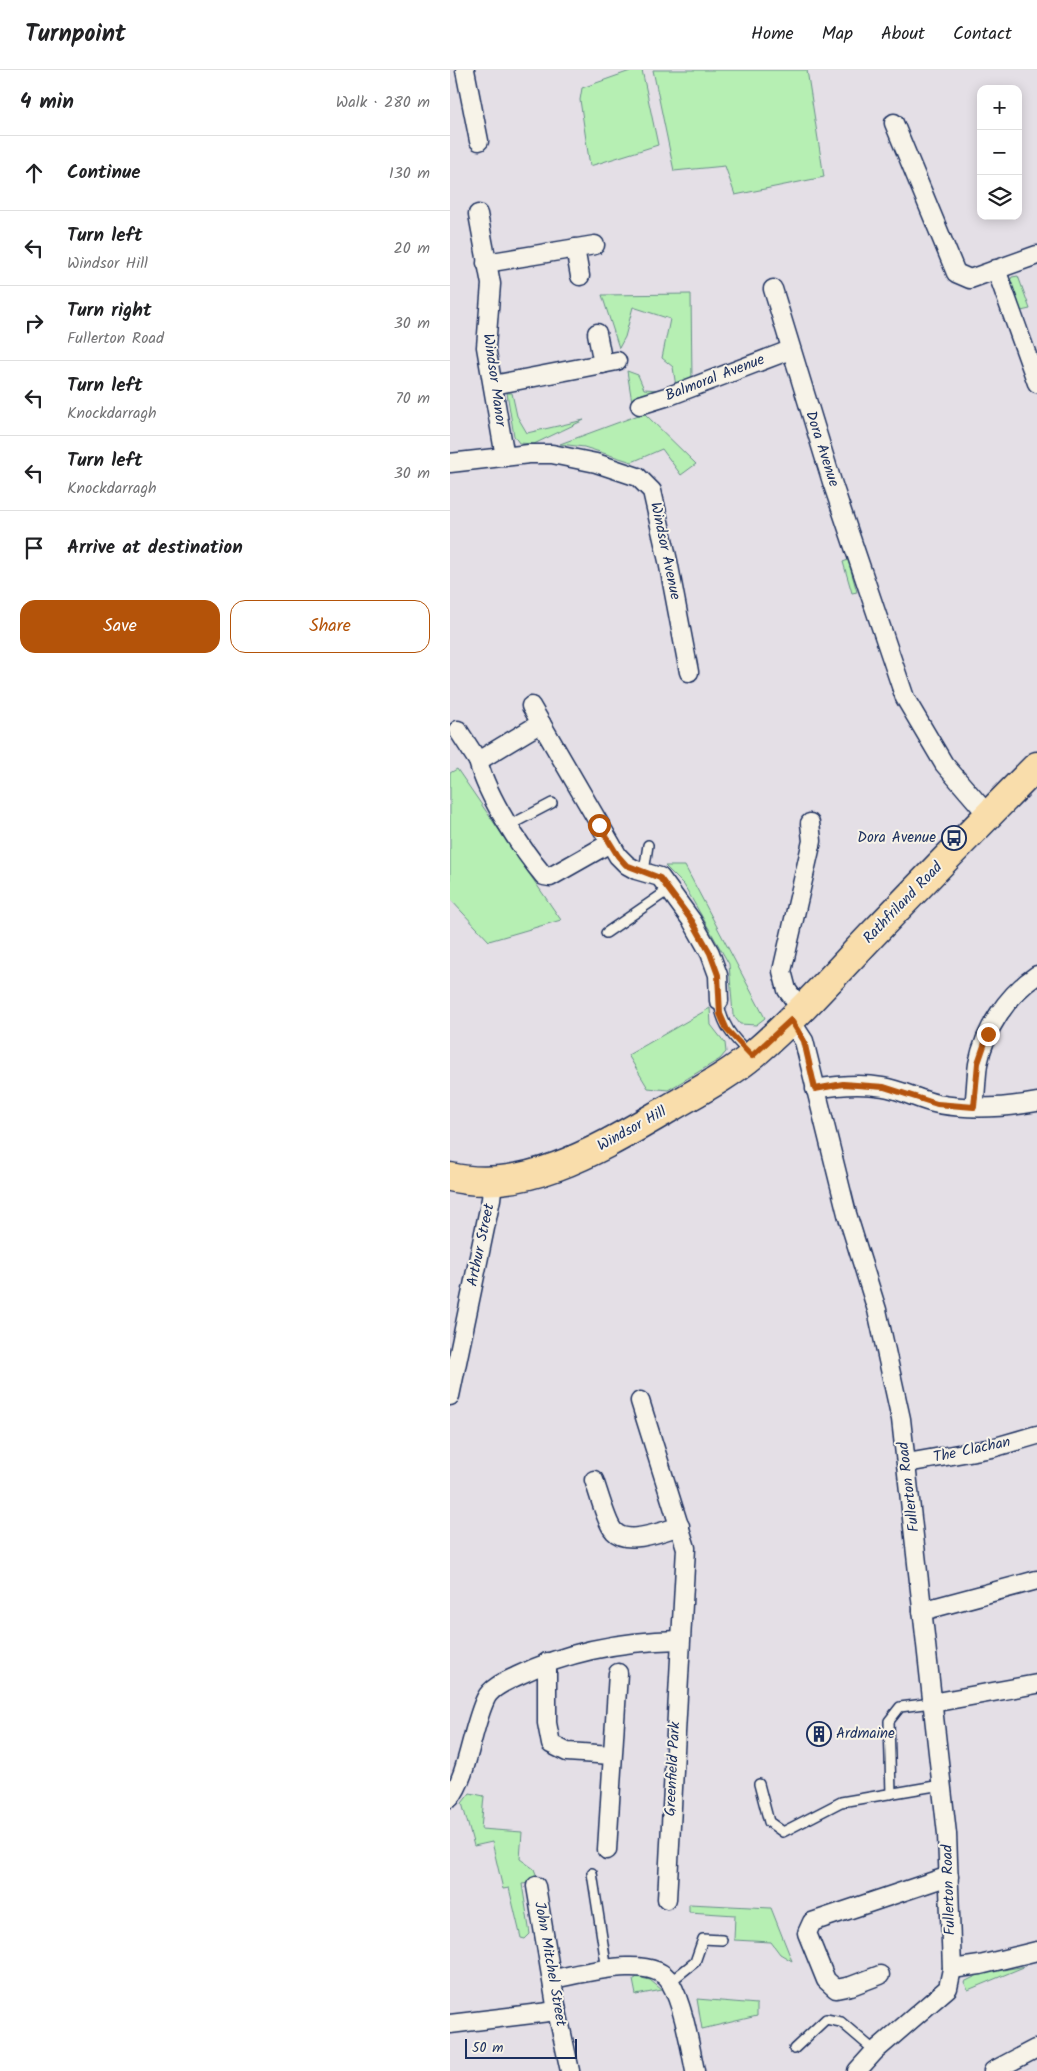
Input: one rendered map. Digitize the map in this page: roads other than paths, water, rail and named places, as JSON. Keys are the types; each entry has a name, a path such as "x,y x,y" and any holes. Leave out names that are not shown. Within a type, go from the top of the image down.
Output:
{"main road":[{"name":"Rathfriland Road","path":"796,1015 1037,766"},
{"name":"Windsor Hill","path":"450,1176 470,1181 493,1181 533,1173 574,1159 620,1136 714,1083 752,1056 796,1015"}],"street":[{"path":"465,70 479,141"},
{"path":"894,123 956,273 970,279 1037,255"},
{"name":"Windsor Manor","path":"478,214 491,284 486,347 505,457"},
{"path":"486,263 595,245"},
{"path":"575,248 580,276"},
{"path":"996,269 1037,383"},
{"name":"Dora Avenue","path":"773,289 790,350 905,698 944,764 988,815"},
{"path":"493,385 610,363 597,334"},
{"name":"Balmoral Avenue","path":"640,405 669,396 790,350"},
{"name":"Windsor Avenue","path":"450,463 552,454 596,463 638,477 652,491 668,561 689,672"},
{"path":"531,706 610,843 626,865 660,878 692,921 710,953 718,975 719,1001"},
{"path":"478,761 541,723"},
{"path":"458,730 478,761 483,778 529,858 544,876 550,877 610,843"},
{"name":"Fullerton Road","path":"810,823 812,841 782,971 804,1041 847,1214 877,1310 901,1419 941,1785 949,1876 952,1969"},
{"path":"974,1107 978,1063 988,1034 1007,1000 1037,975"},
{"path":"815,1089 843,1084 884,1087 937,1104 974,1107 1007,1108 1037,1102"},
{"name":"Arthur Street","path":"450,1396 492,1199 493,1181"},
{"name":"Greenfield Park","path":"640,1401 686,1548 667,1899"},
{"name":"The Clachan","path":"907,1463 992,1448 1037,1435"},
{"path":"594,1480 613,1530 623,1537 643,1536 680,1526"},
{"path":"922,1611 1037,1580"},
{"path":"450,1798 459,1783 475,1724 487,1695 501,1684 547,1662 597,1648 644,1641 680,1640"},
{"path":"547,1662 547,1723 551,1744 567,1752 612,1755"},
{"path":"608,1850 618,1673"},
{"path":"932,1703 1037,1684"},
{"path":"880,1975 851,1986 836,1989 826,1980 807,1933 809,1926 812,1922 949,1876"},
{"name":"John Mitchel Street","path":"536,1886 568,2070"},
{"path":"857,2071 875,2051 948,1988 952,1969 980,1965 1037,1951"},
{"path":"553,1979 608,1970 644,1967 660,1973 670,1982 687,2029 695,2071"},
{"path":"450,2024 557,2011"},
{"path":"995,2071 1035,2049"}],"lane":[{"path":"510,825 552,802"},
{"path":"644,872 648,845"},
{"path":"606,933 670,889"},
{"path":"719,1001 720,1014 727,1030 752,1056"},
{"path":"891,1794 889,1721 900,1707 932,1703"},
{"path":"759,1784 769,1822 783,1832 841,1802 941,1785"},
{"path":"592,1873 608,1970"},
{"path":"670,1982 696,1962 703,1939 722,1940"},
{"path":"794,2049 826,2018 841,2022 875,2051"}],"place":[{"name":"Dora Avenue","path":"954,838"},
{"name":"Ardmaine","path":"819,1734"}]}
